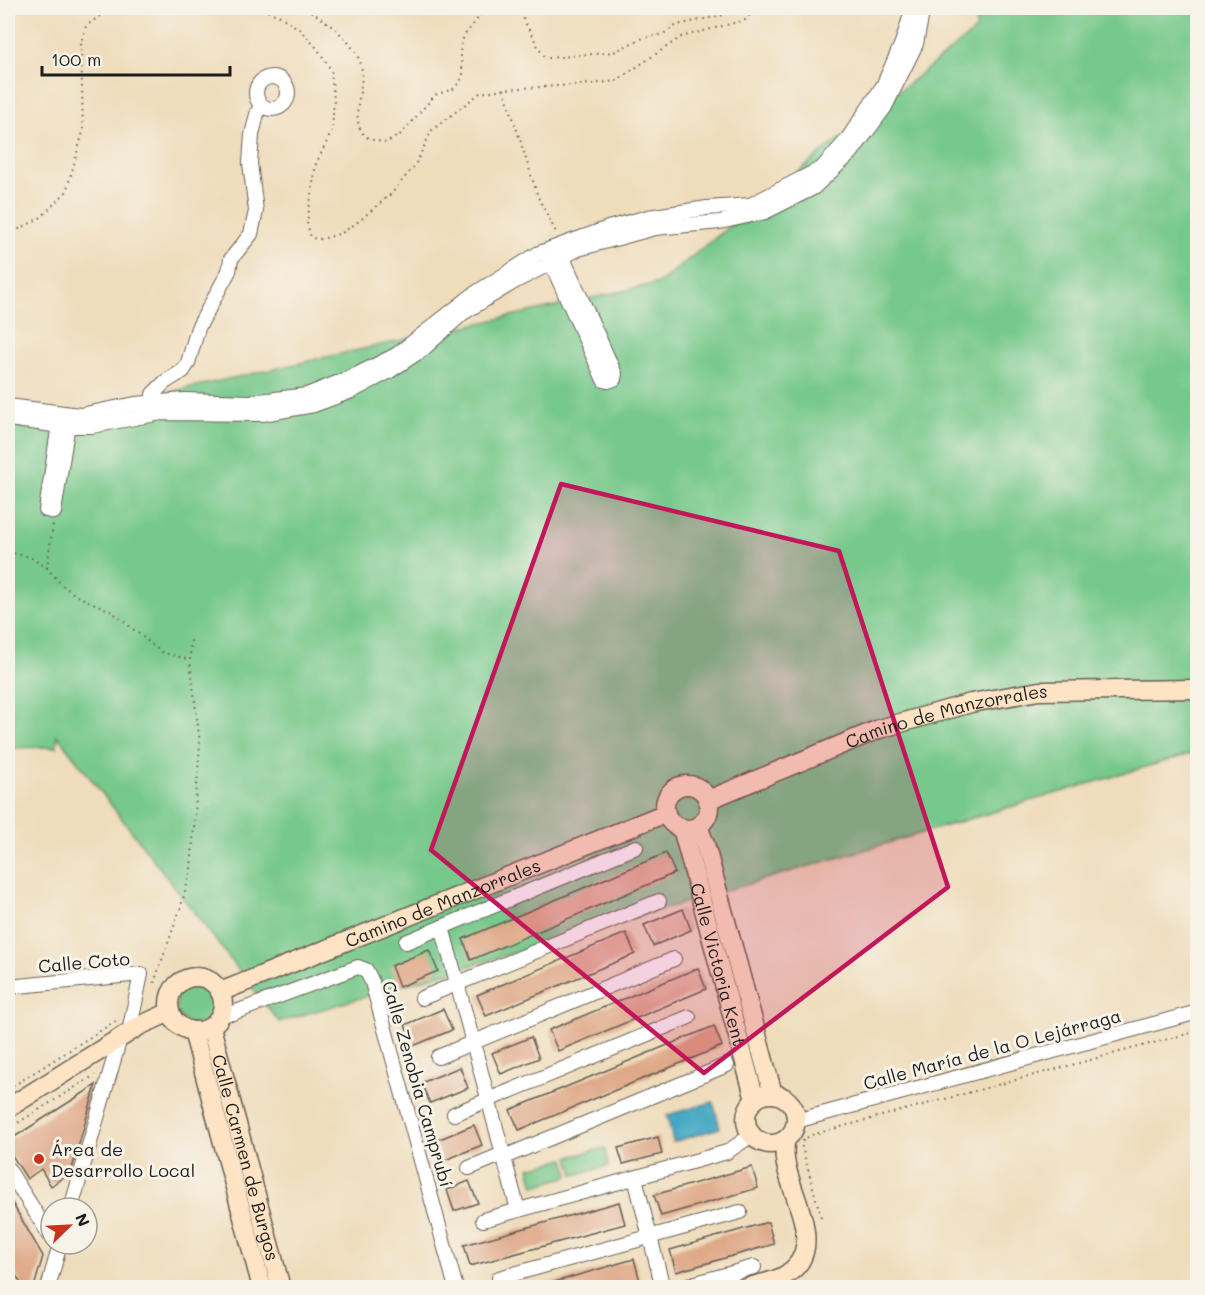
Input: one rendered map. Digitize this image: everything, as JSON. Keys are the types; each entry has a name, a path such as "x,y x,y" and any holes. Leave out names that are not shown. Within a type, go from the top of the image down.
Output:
{"street":[{"path":"8,419 65,419 135,404 154,408 185,400 251,402 307,395 396,356 474,294 608,228 648,217 707,208 750,205 788,188 822,168 847,140 883,86 902,42 913,8"},
{"path":"556,252 578,249 655,228 720,222 765,212 813,188 851,153 885,107 916,44 923,8"},
{"path":"154,408 153,394 165,382 183,371 188,363 198,328 229,271 231,259 251,234 256,211 250,163 252,135 261,105"},
{"path":"556,252 615,374 614,380 604,380 556,252"},
{"path":"8,406 65,419"},
{"path":"54,512 46,510 65,419"},
{"name":"Camino de Manzorrales","path":"708,800 879,729 971,703 1039,691 1197,689"},
{"path":"692,785 704,793 708,800 708,814 690,827 672,822 666,813 667,798 677,787 692,785"},
{"name":"Camino de Manzorrales","path":"220,992 666,813"},
{"name":"Calle Victoria Kent","path":"690,827 705,844 773,1094"},
{"name":"Calle Victoria Kent","path":"690,827 755,1100"},
{"path":"406,942 636,847"},
{"path":"422,998 659,901"},
{"path":"442,927 518,1210"},
{"path":"438,1057 674,959"},
{"name":"Calle Zenobia Camprubí","path":"208,1024 358,967 366,970 372,982 456,1287"},
{"name":"Calle Coto","path":"8,987 141,974 134,1009 112,1064 74,1196"},
{"path":"200,977 208,980 220,992 223,999 208,1024 178,1025 170,1012 171,994 182,980 200,977"},
{"path":"8,1108 125,1035 170,1012"},
{"name":"Calle María de la O Lejárraga","path":"796,1121 1197,1012"},
{"path":"454,1114 689,1017"},
{"name":"Calle Carmen de Burgos","path":"208,1024 262,1287"},
{"name":"Calle Carmen de Burgos","path":"208,1024 281,1287"},
{"path":"469,1168 728,1065"},
{"path":"773,1094 788,1100 796,1113 795,1129 777,1142 757,1140 752,1135 746,1120 750,1106 760,1096 773,1094"},
{"path":"483,1220 727,1152 752,1135"},
{"path":"747,1287 782,1277 792,1270 801,1259 806,1242 803,1220 777,1142"},
{"path":"8,1169 39,1217"},
{"path":"635,1178 663,1287"},
{"path":"499,1278 740,1212"},
{"path":"48,1287 54,1256"},
{"path":"678,1287 754,1267"}],"path":[{"path":"8,235 40,218 66,192 83,132 81,43 86,26 104,13 116,8"},
{"path":"244,8 262,9 280,16 299,29 317,48 331,70 334,99 333,131 316,164 307,223 311,238 322,239 342,233 360,221 392,193 415,165 432,130 480,93 504,88 616,81 681,37 745,20 756,8"},
{"path":"306,8 343,35 360,61 362,90 356,115 361,129 369,139 387,142 401,134 435,94 453,89 460,82 463,74 460,48 464,36 486,8"},
{"path":"517,8 544,56 549,58 614,52 640,39 663,34 677,25 724,15 735,8"},
{"path":"504,88 556,252"},
{"path":"47,568 54,512"},
{"path":"8,552 30,557 47,568 62,585 77,596 111,612 161,652 190,660"},
{"path":"153,984 181,906 191,870 200,743 190,660 191,636"},
{"path":"8,1089 134,1009"},
{"path":"821,1216 802,1148 803,1140 811,1135 1197,1031"},
{"path":"8,1130 112,1064"}],"highlighted area":[{"path":"561,484 839,551 948,887 704,1073 431,850"}],"green space":[{"path":"972,8 1197,8 1197,752 279,1022 57,735 57,747 8,748 8,428 659,283 977,29"},
{"path":"196,984 204,985 210,990 215,996 215,1012 210,1018 204,1023 196,1024 188,1023 182,1018 177,1012 176,1004 177,996 182,990 188,985"},
{"path":"605,1148 609,1166 574,1175 569,1157"},
{"path":"565,1159 569,1176 534,1186 529,1168"}],"water":[{"path":"713,1102 720,1128 673,1142 667,1115"}],"building":[{"path":"666,853 675,873 471,960 463,939"},
{"path":"683,909 691,930 653,946 644,925"},
{"path":"626,933 635,954 486,1016 477,995"},
{"path":"429,950 438,971 399,987 391,966"},
{"path":"698,968 706,989 558,1051 549,1030"},
{"path":"443,1009 452,1030 413,1046 405,1025"},
{"path":"714,1026 722,1046 519,1130 510,1110"},
{"path":"531,1037 539,1058 501,1074 492,1053"},
{"path":"460,1067 468,1088 430,1103 421,1083"},
{"path":"96,1085 71,1172 51,1186 41,1169 27,1179 8,1149 8,1141"},
{"path":"474,1125 482,1145 443,1161 435,1141"},
{"path":"658,1137 662,1154 623,1164 618,1148"},
{"path":"752,1167 758,1188 661,1216 654,1195"},
{"path":"469,1181 478,1203 454,1211 447,1190"},
{"path":"8,1196 39,1249 39,1256 43,1256 34,1287 23,1287 8,1262"},
{"path":"619,1202 625,1224 470,1266 464,1245"},
{"path":"768,1222 774,1244 676,1272 670,1250"},
{"path":"634,1259 640,1281 616,1287 545,1287 544,1285"}],"place":[{"name":"Área de Desarrollo Local","path":"39,1159"}]}
